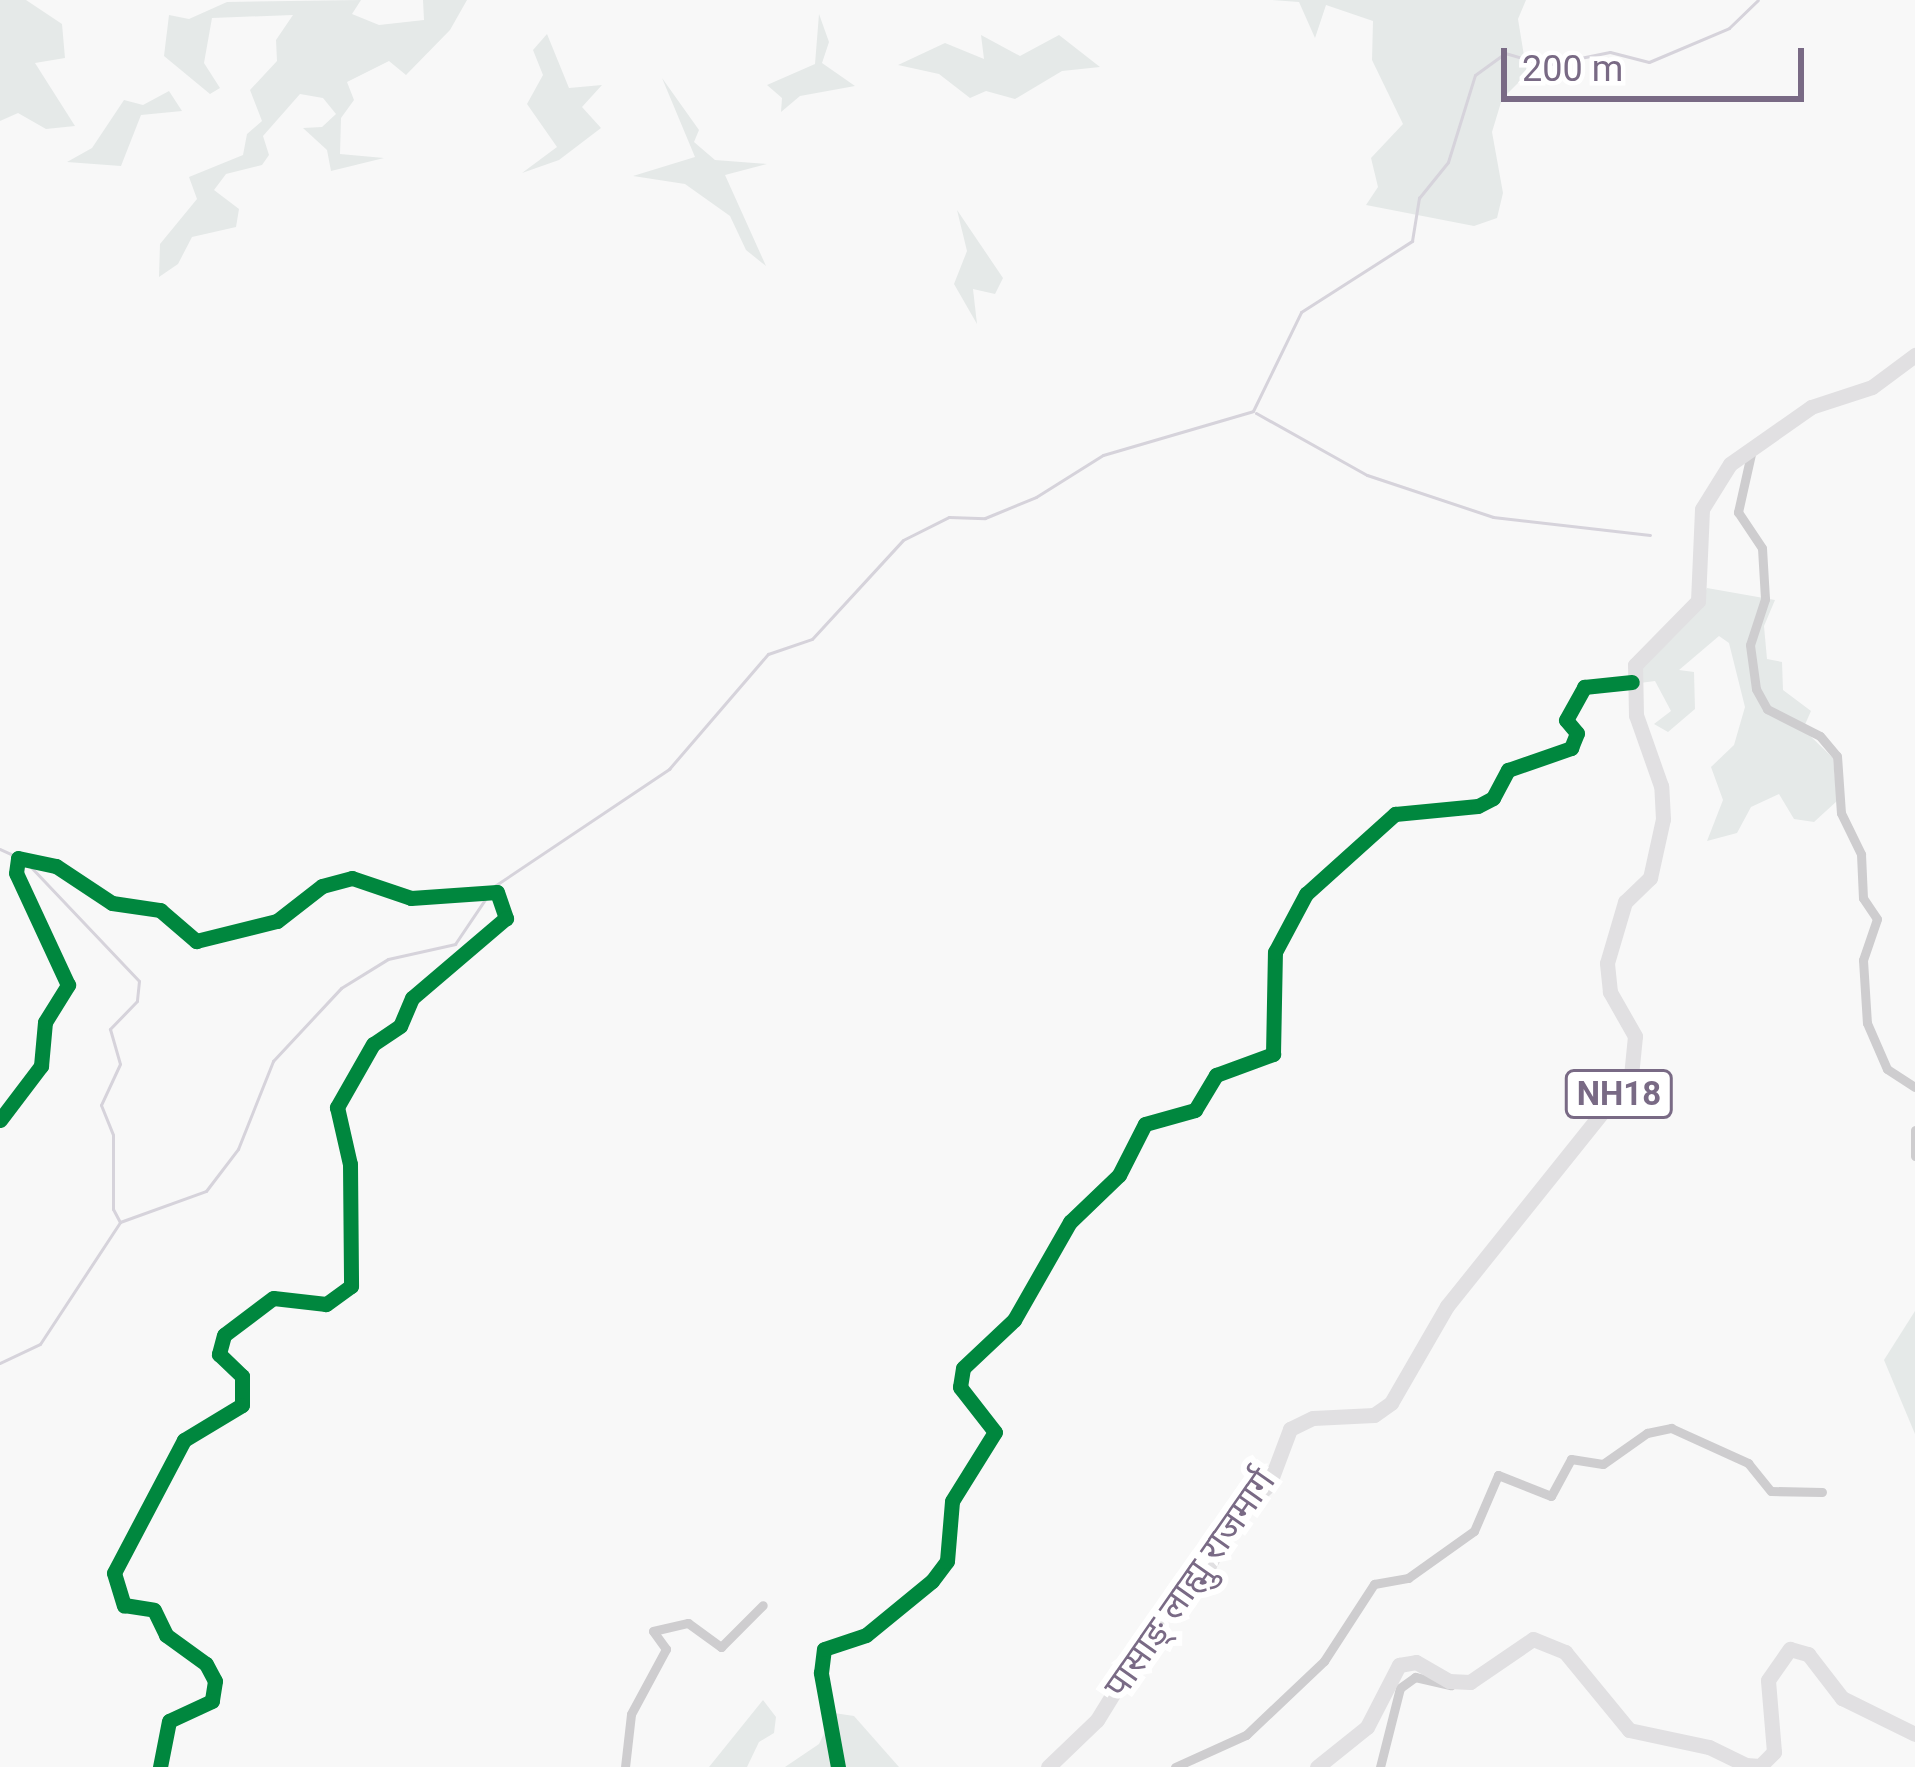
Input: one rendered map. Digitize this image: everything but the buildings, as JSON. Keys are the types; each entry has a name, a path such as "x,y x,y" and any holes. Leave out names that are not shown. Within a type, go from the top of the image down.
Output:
{"main road":[{"path":"1632,682 1657,634 1699,601 1702,508 1753,445 1810,407 1872,387 1915,355"},
{"name":"पासाङ् लाह्मु राजमार्ग","path":"1054,1764 1096,1720 1174,1595 1209,1564 1236,1514 1269,1485 1290,1429 1313,1418 1374,1415 1391,1403 1447,1306 1631,1076 1633,1026 1610,992 1606,963 1625,902 1649,878 1663,819 1632,682"},
{"path":"1317,1767 1367,1727 1399,1665 1416,1662 1457,1683 1545,1640 1565,1652 1630,1730 1760,1766 1777,1744 1768,1680 1784,1652 1798,1649 1842,1698 1915,1734"}],"street":[{"path":"1753,445 1738,512 1762,548 1766,599 1750,645 1756,689 1767,709 1820,736 1837,756 1840,813 1861,854 1863,898 1877,919 1863,960 1867,1023 1887,1069 1915,1087"},
{"path":"838,1767 821,1673 824,1649 866,1635 912,1605 939,1571 952,1536 952,1501 995,1432 960,1387 963,1368 1014,1320 1070,1222 1119,1174 1145,1124 1195,1110 1216,1075 1273,1054 1275,952 1306,895 1395,814 1478,806 1493,798 1508,770 1571,748 1577,733 1565,720 1584,687 1632,682"},
{"path":"0,1120 41,1066 45,1022 68,985 16,873 18,858 56,866 112,903 160,910 196,940 277,921 322,886 352,878 412,898 497,892 506,918 412,998 400,1026 374,1044 338,1107 350,1164 351,1286 326,1304 273,1298 224,1335 219,1354 242,1376 242,1405 184,1440 114,1574 124,1605 154,1610 166,1635 215,1681 212,1701 169,1721 160,1767"},
{"path":"1915,1130 1915,1156"},
{"path":"1175,1767 1246,1735 1324,1661 1374,1584 1408,1578 1474,1531 1498,1475 1551,1496 1571,1459 1603,1464 1647,1433 1671,1428 1748,1463 1771,1492 1822,1492"},
{"path":"625,1767 631,1714 666,1649 653,1631 688,1623 721,1647 763,1605"},
{"path":"1380,1767 1408,1680 1457,1683"}],"shaded area":[{"path":"0,0 26,0 62,24 65,58 35,63 75,126 46,129 18,113 0,121"},
{"path":"361,0 352,14 379,25 424,20 423,0 467,0 450,30 406,75 389,61 347,82 354,100 341,118 340,154 384,158 331,171 327,150 303,128 322,127 336,114 323,98 300,94 263,136 269,155 262,165 226,174 214,190 239,209 236,227 192,237 178,264 159,277 160,244 197,199 189,177 243,155 247,134 262,121 250,90 277,61 276,40 293,15 212,18 204,63 220,88 210,94 164,56 169,15 189,19 227,2"},
{"path":"1272,0 1526,0 1518,19 1527,74 1502,99 1492,132 1503,193 1497,218 1474,226 1366,205 1378,187 1371,158 1403,124 1372,60 1373,21 1326,5 1315,38 1299,2"},
{"path":"819,14 829,42 822,63 855,86 800,96 781,112 782,98 767,85 815,64"},
{"path":"547,34 569,88 602,85 582,107 601,128 559,160 522,173 557,147 527,104 543,75 533,50"},
{"path":"981,35 1020,56 1059,35 1100,67 1062,71 1015,99 986,91 970,98 939,74 898,65 945,43 984,59"},
{"path":"662,78 699,130 694,142 715,160 767,164 725,175 766,266 746,250 730,216 685,184 633,176 695,157"},
{"path":"169,91 182,111 141,115 121,166 67,162 92,148 124,100 143,105"},
{"path":"957,210 1003,278 995,294 973,289 977,324 954,284 967,251"},
{"path":"1707,588 1775,600 1764,626 1767,659 1782,662 1783,690 1811,711 1803,729 1833,758 1837,801 1814,822 1794,819 1779,794 1751,807 1737,833 1707,841 1723,800 1711,767 1734,745 1745,707 1729,643 1719,636 1679,670 1694,672 1695,709 1668,732 1654,724 1671,711 1655,681 1640,683 1642,664 1695,613"},
{"path":"1915,1311 1915,1434 1884,1360"},
{"path":"763,1700 776,1717 774,1733 759,1742 747,1767 709,1767"},
{"path":"834,1713 854,1716 899,1767 785,1767 819,1744"}],"waterway":[{"path":"490,889 669,769 768,654 812,639 903,540 949,517 985,518 1036,497 1103,455 1253,411 1301,312 1412,241 1419,198 1448,162 1475,75 1505,53 1546,65 1610,52 1649,62 1729,28 1758,0"},
{"path":"1256,413 1367,475 1493,517 1650,535"},
{"path":"0,849 15,856"},
{"path":"28,864 139,981 137,1001 110,1029 120,1064 101,1105 113,1135 113,1209 120,1222"},
{"path":"0,1363 40,1344 120,1222 206,1191 238,1149 273,1061 341,988 388,959 455,944 486,898"}],"cycle path":[{"path":"838,1767 821,1673 824,1649 866,1635 932,1581 947,1561 952,1501 995,1432 960,1387 963,1368 1014,1320 1070,1222 1119,1175 1145,1124 1195,1110 1216,1075 1273,1054 1275,952 1306,894 1395,814 1478,806 1493,798 1508,770 1571,748 1577,733 1566,720 1584,687 1632,682"},
{"path":"0,1120 41,1066 45,1022 68,985 16,873 18,858 56,866 112,903 160,910 196,941 277,921 322,886 352,878 411,898 497,892 506,918 412,998 400,1026 373,1044 337,1107 350,1164 351,1286 326,1304 273,1298 224,1335 219,1354 242,1376 242,1405 184,1440 114,1573 124,1605 154,1610 166,1635 206,1664 215,1681 212,1701 169,1721 160,1767"}]}
